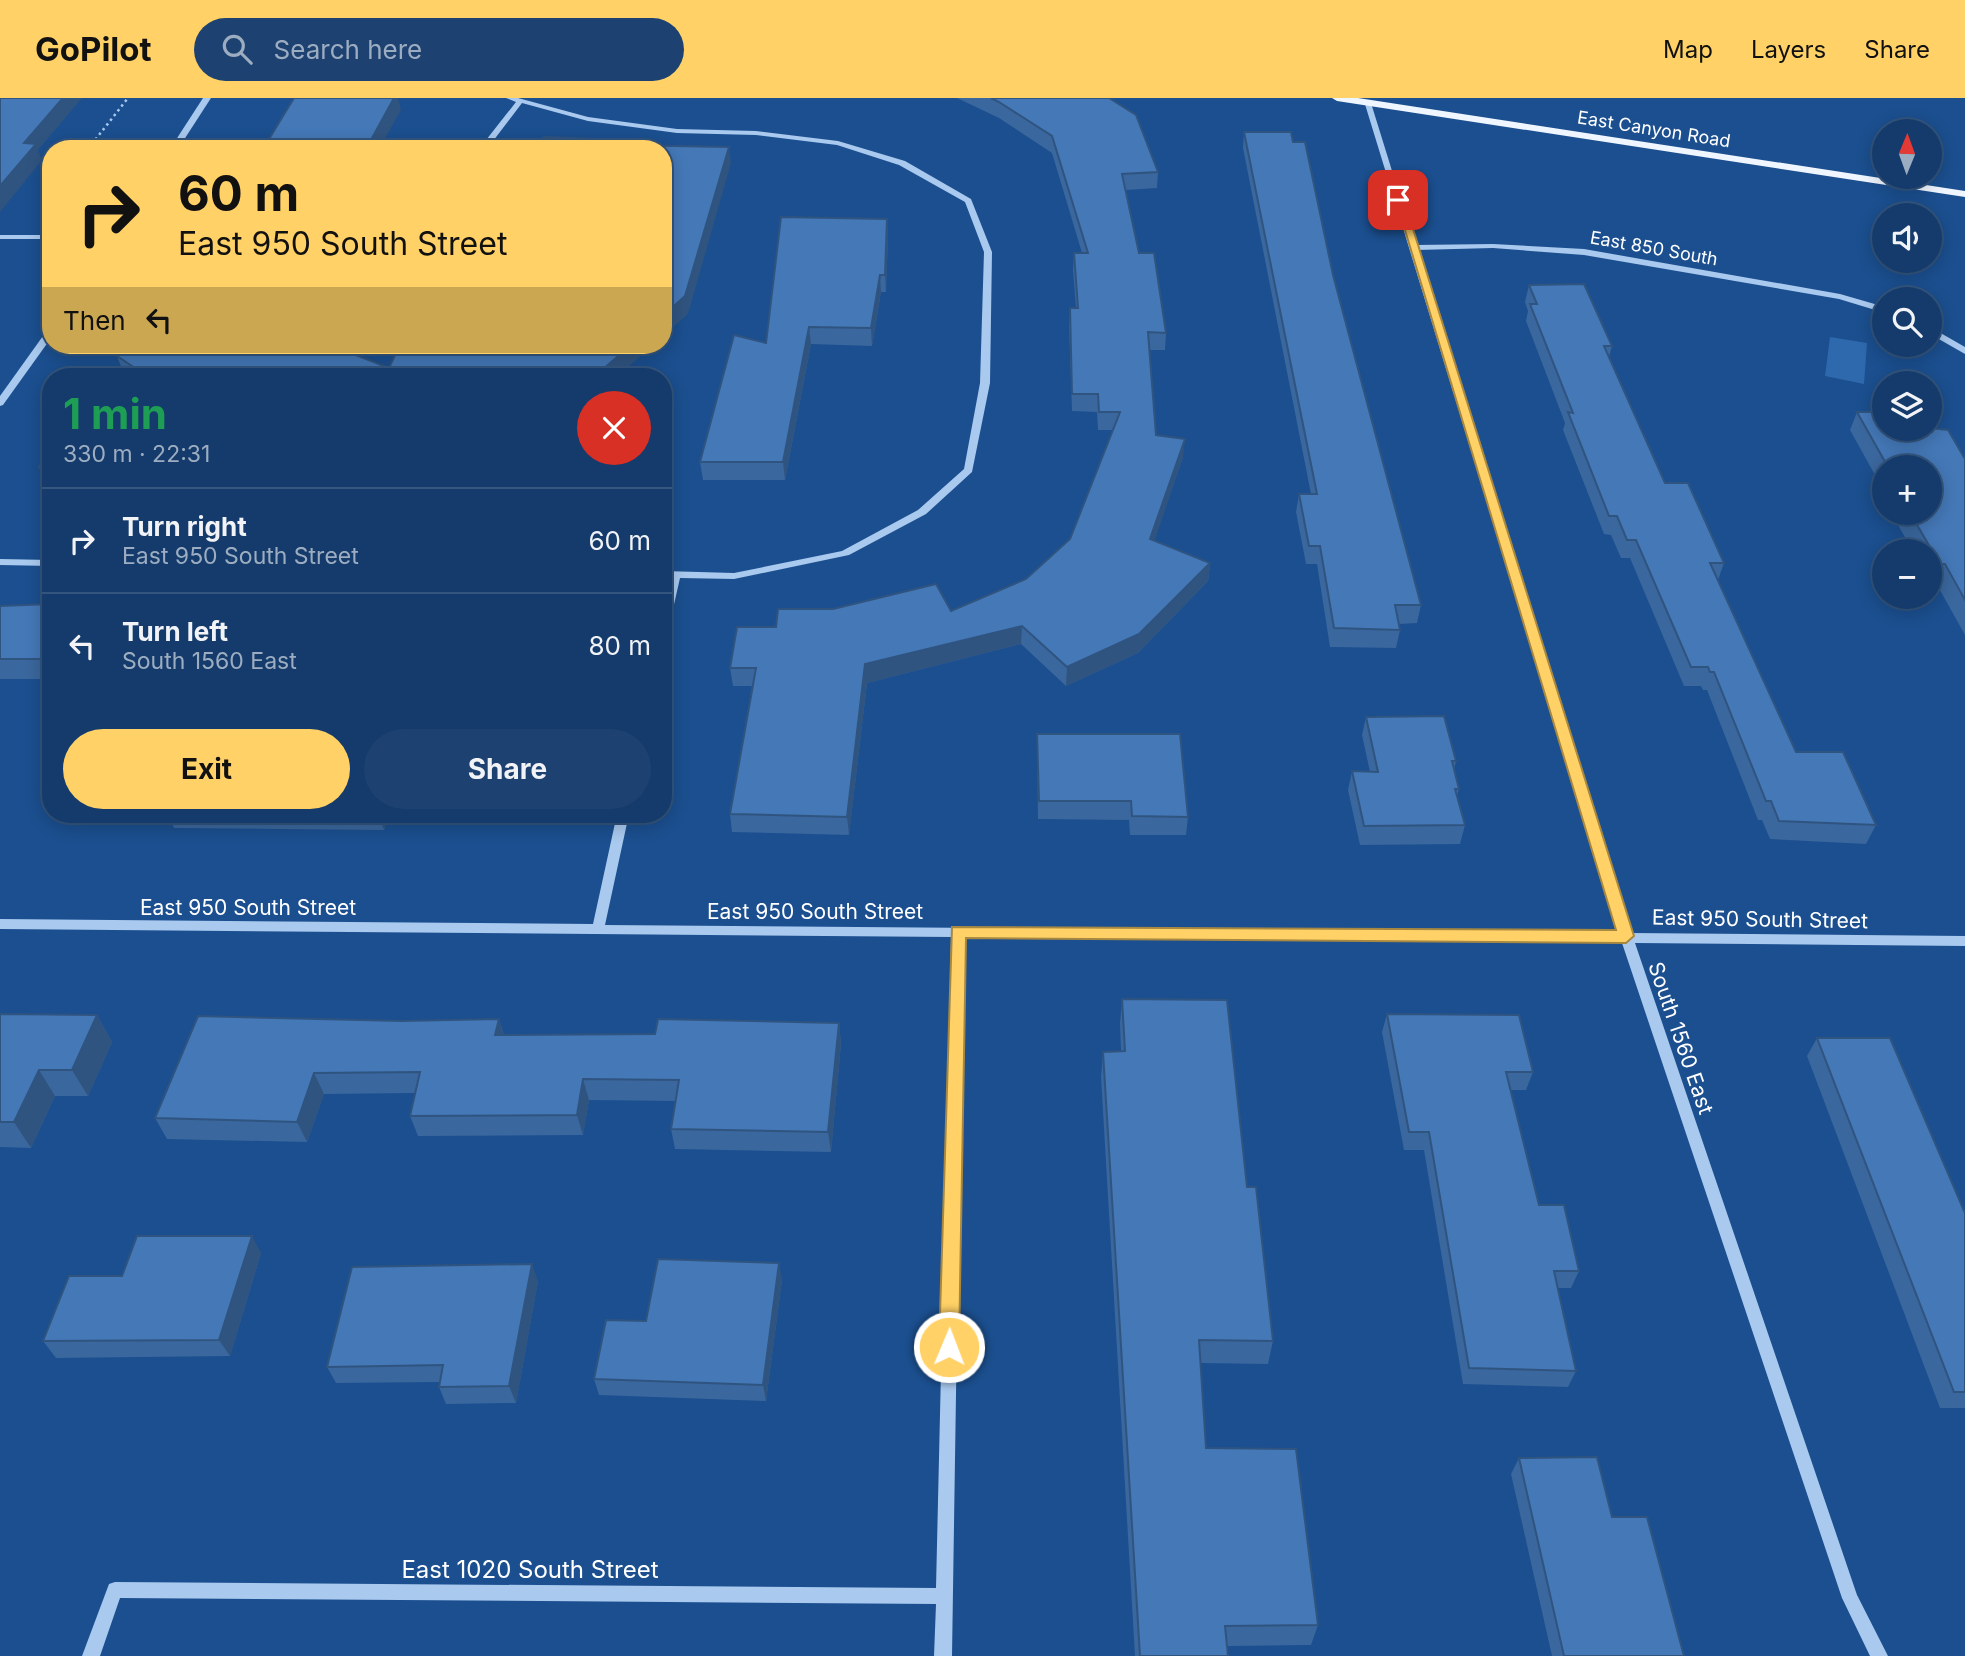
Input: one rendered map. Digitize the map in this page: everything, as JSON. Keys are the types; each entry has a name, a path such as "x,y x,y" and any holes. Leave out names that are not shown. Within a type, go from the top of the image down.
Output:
{"main road":[{"name":"East Canyon Road","path":"1337,98 1965,194"}],"street":[{"path":"180,140 207,98"},
{"path":"510,98 588,119 677,131 756,133 838,143 902,163 968,201 988,252 985,383 969,470 922,512 845,553 734,576 672,574"},
{"path":"491,140 520,101"},
{"name":"South 1560 East","path":"1367,103 1626,936 1850,1598 1879,1656"},
{"path":"0,237 42,237"},
{"name":"East 850 South","path":"1414,248 1493,246 1584,252 1840,297 1872,306"},
{"path":"1942,337 1961,348"},
{"path":"0,403 42,344"},
{"path":"0,562 42,563"},
{"path":"672,592 676,574"},
{"path":"598,929 621,823"},
{"name":"East 950 South Street","path":"0,924 1965,940"},
{"path":"943,1656 957,932"},
{"name":"East 1020 South Street","path":"91,1656 115,1590 944,1596"}],"path":[{"path":"95,140 128,98"}],"shaded area":[{"path":"1830,337 1867,343 1864,384 1825,376"}],"building":[{"path":"0,98 63,98 24,143 36,144 0,186"},
{"path":"294,98 394,98 371,140 268,140"},
{"path":"991,98 1109,98 1136,115 1158,172 1122,174 1139,253 1154,253 1166,333 1148,332 1156,435 1185,439 1150,539 1210,563 1139,634 1067,667 1022,626 865,664 847,817 730,814 756,668 730,668 737,627 776,627 778,609 833,609 936,584 951,611 1026,579 1070,539 1120,412 1099,412 1098,394 1072,394 1070,308 1078,308 1074,253 1088,253 1052,136"},
{"path":"1244,132 1291,132 1293,142 1305,142 1333,275 1421,605 1395,605 1400,630 1334,628 1320,546 1309,546 1299,494 1317,494"},
{"path":"544,137 620,140 542,140"},
{"path":"672,146 729,147 685,296 672,308"},
{"path":"781,217 887,219 885,275 880,275 871,328 809,327 783,462 700,462 734,335 766,343"},
{"path":"1584,284 1612,346 1604,346 1665,483 1688,483 1724,563 1710,563 1796,752 1843,752 1876,825 1779,821 1771,801 1766,801 1714,672 1710,672 1708,667 1691,667 1636,540 1627,540 1617,516 1609,516 1568,412 1573,413 1530,304 1537,304 1529,285"},
{"path":"353,354 389,368 135,368 117,356"},
{"path":"621,354 604,368 389,368 395,355"},
{"path":"1857,412 1872,412 1872,439"},
{"path":"1942,429 1948,430 1965,459 1965,600 1945,564 1942,564 1942,539 1925,539 1917,525 1942,525 1942,455 1881,455 1873,441 1942,441"},
{"path":"42,604 42,659 0,659 0,606"},
{"path":"1444,716 1456,761 1452,761 1459,789 1455,789 1465,825 1364,826 1352,771 1378,772 1366,717"},
{"path":"1037,734 1180,734 1188,817 1132,816 1131,801 1039,801"},
{"path":"1122,999 1227,1000 1247,1187 1256,1187 1273,1341 1199,1340 1206,1448 1296,1449 1318,1625 1225,1626 1228,1656 1140,1656 1103,1052 1125,1051"},
{"path":"0,1014 97,1015 72,1070 39,1070 14,1122 0,1122"},
{"path":"1387,1014 1519,1015 1533,1072 1506,1072 1539,1205 1564,1205 1579,1271 1554,1271 1576,1371 1469,1368 1429,1132 1409,1132"},
{"path":"198,1016 401,1021 499,1019 495,1035 655,1034 658,1019 839,1023 828,1132 671,1129 679,1080 583,1079 577,1115 410,1116 420,1072 314,1073 297,1122 155,1118"},
{"path":"1817,1038 1890,1038 1965,1213 1965,1392 1954,1392"},
{"path":"137,1236 252,1236 219,1340 43,1341 69,1276 122,1276"},
{"path":"658,1259 779,1263 763,1385 594,1379 606,1320 646,1321"},
{"path":"532,1264 509,1386 439,1387 443,1365 327,1367 352,1267"},
{"path":"1597,1457 1612,1517 1647,1517 1684,1656 1564,1656 1519,1458"}],"route":[{"path":"949,1347 957,932 1626,936 1398,200"}]}
